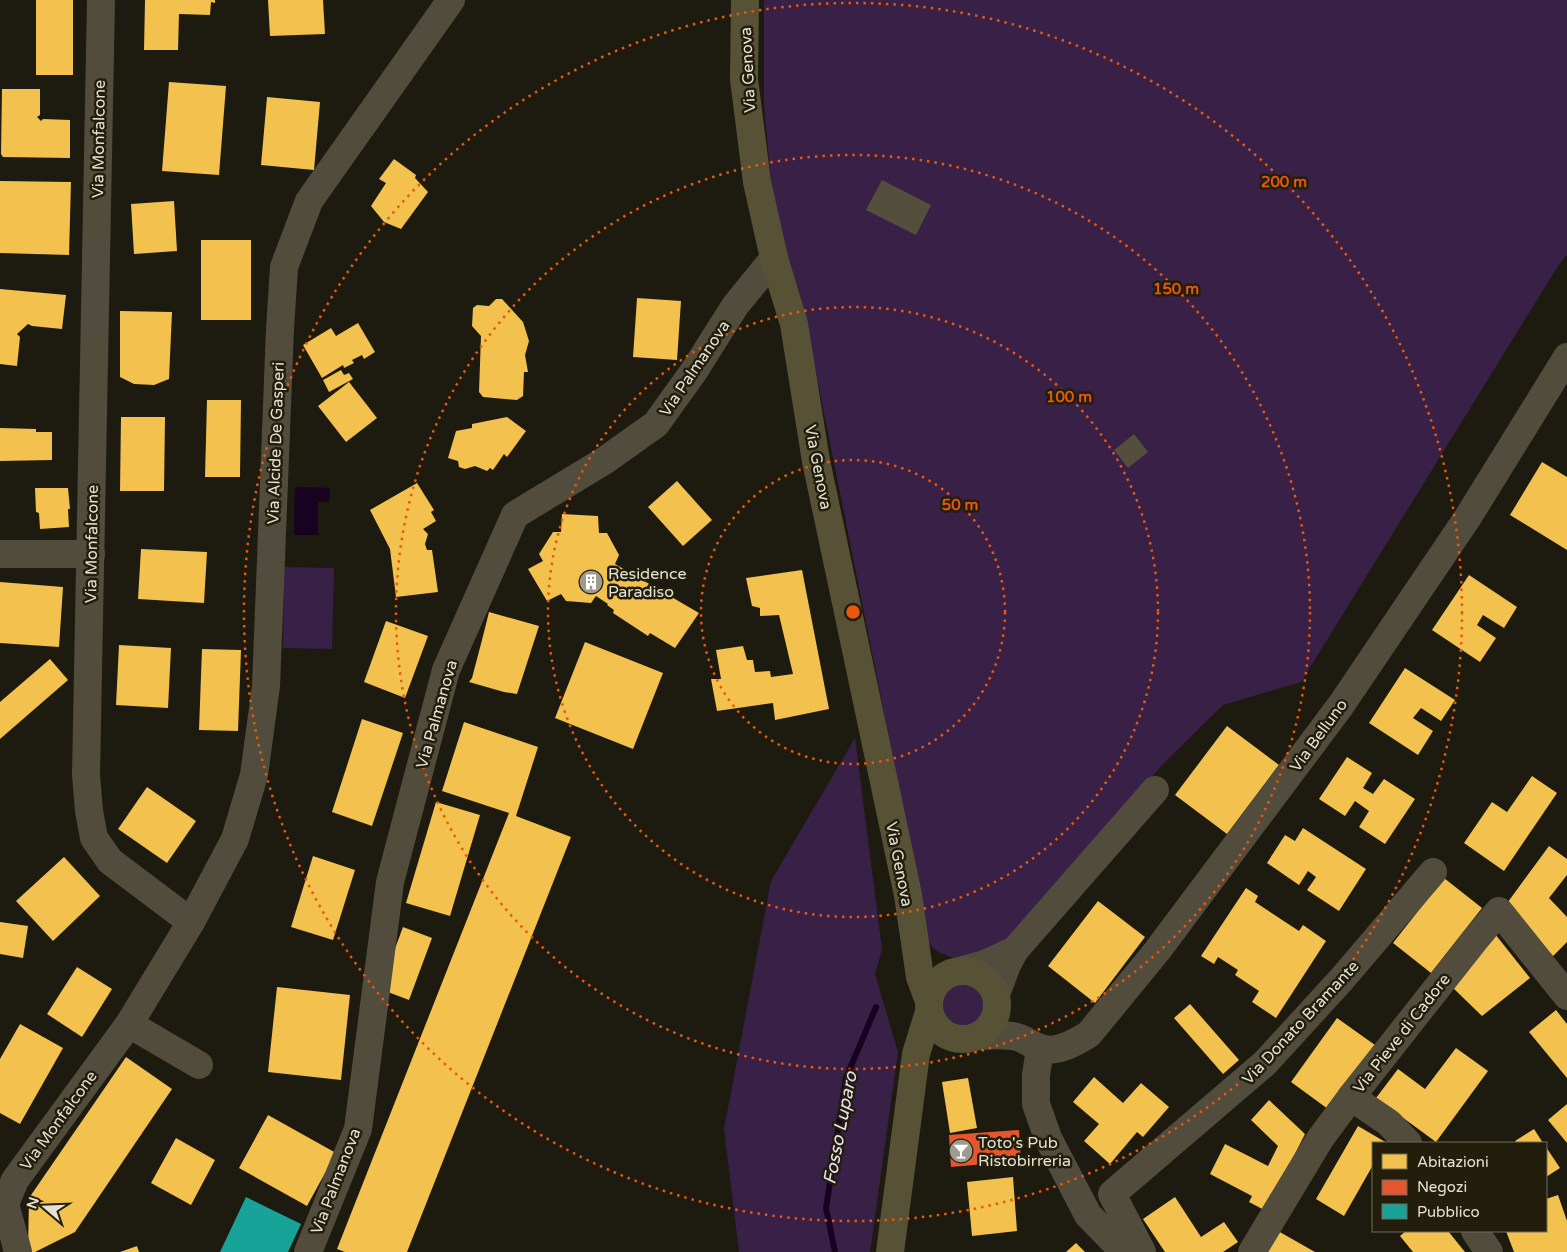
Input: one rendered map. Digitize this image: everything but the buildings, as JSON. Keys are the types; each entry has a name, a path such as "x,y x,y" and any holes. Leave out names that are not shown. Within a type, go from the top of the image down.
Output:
{"main road":[{"name":"Via Genova","path":"744,0 744,79 757,182 774,258 794,324 816,461 906,886 920,977 929,1006"},
{"path":"913,933 927,949 958,971 980,975 987,980 997,998 996,1013 986,1031 977,1036 962,1039 947,1036 939,1030 932,1022 929,1006"},
{"path":"890,1252 916,1054 929,1006 931,991 936,982 944,976 958,971"},
{"path":"910,1094 918,1068 925,1057 947,1036"}],"street":[{"name":"Via Monfalcone","path":"18,1252 5,1204 15,1180 129,1024 191,922 110,861 94,838 89,811 86,775 101,0"},
{"name":"Via Alcide De Gasperi","path":"191,922 235,839 254,775 266,686 284,267 309,201 450,0"},
{"name":"Via Palmanova","path":"308,1252 358,1129 390,882 446,670 515,515 604,461 656,424 694,370 735,306 774,258"},
{"name":"Via Belluno","path":"977,1036 996,1035 1030,1043 1066,1047 1078,1042 1089,1034 1157,951 1341,706 1468,517 1567,357"},
{"path":"0,554 91,554"},
{"path":"1124,1252 1088,1215 1048,1138 1036,1104 1036,1075 1030,1043 997,998 1007,965 1015,950 1155,790"},
{"name":"Via Donato Bramante","path":"1142,1252 1112,1194 1265,1063 1341,980 1433,872"},
{"name":"Via Pieve di Cadore","path":"1252,1252 1320,1140 1350,1097 1499,912 1567,996"},
{"path":"958,971 985,964 1015,950"},
{"path":"129,1024 199,1065"},
{"path":"1350,1097 1389,1123 1407,1142"},
{"path":"1476,1232 1489,1252"}],"shaded area":[{"path":"764,0 1567,0 1567,255 1558,266 1301,682 1223,705 1165,762 1042,898 1000,948 956,959 938,952 931,946 921,930 881,697 801,298 774,214 764,106"},
{"path":"295,487 330,488 329,502 318,502 318,535 294,535"},
{"path":"284,567 334,568 332,649 283,648"},
{"path":"855,738 882,949 875,974 898,1052 870,1252 739,1252 724,1129 771,881"},
{"path":"963,981 972,983 980,988 985,996 987,1005 985,1014 980,1022 972,1027 963,1029 954,1027 946,1022 941,1014 939,1005 941,996 946,988 954,983"}],"waterway":[{"name":"Fosso Luparo","path":"835,1252 826,1208 846,1078 876,1007"}],"place":[{"name":"Residence Paradiso","path":"591,582"},
{"name":"Toto's Pub Ristobirreria","path":"961,1151"}]}
